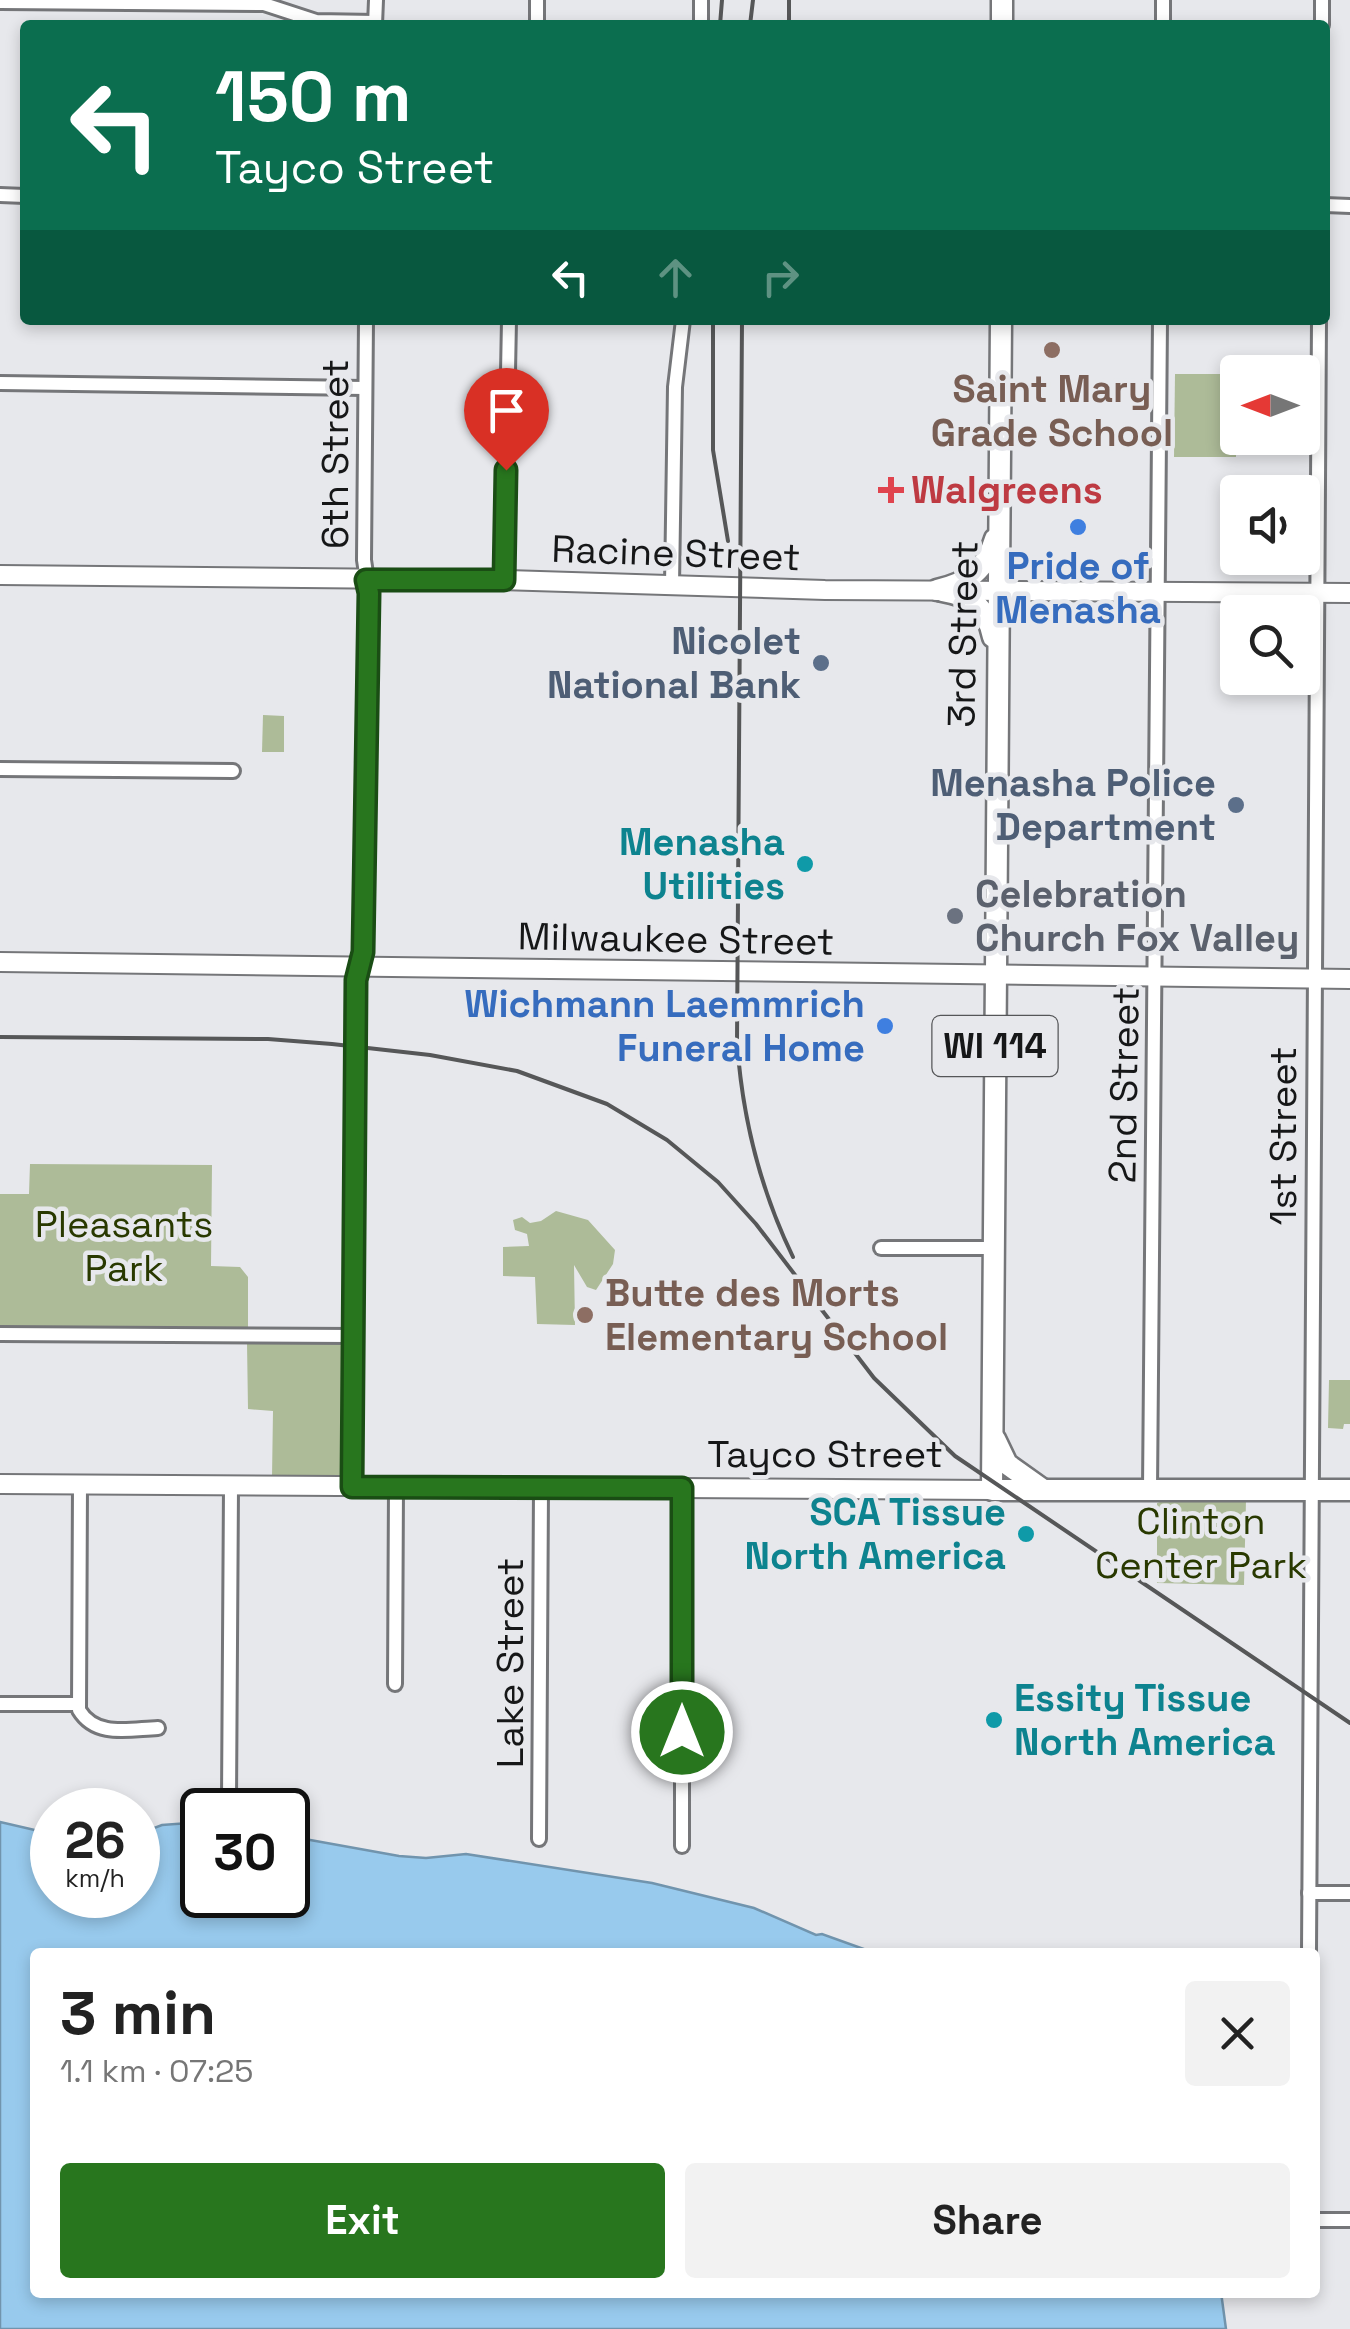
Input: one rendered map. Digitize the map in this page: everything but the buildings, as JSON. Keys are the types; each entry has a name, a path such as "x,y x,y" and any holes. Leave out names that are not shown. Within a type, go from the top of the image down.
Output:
{"main road":[{"name":"3rd Street","path":"992,1490 1001,325"},
{"path":"937,590 968,580 984,565 1000,515"},
{"path":"937,590 960,595 980,606 989,622 997,659"},
{"path":"992,1433 1007,1464 1044,1490"},
{"name":"Tayco Street","path":"992,1490 1350,1490"}],"street":[{"path":"0,2 264,4 313,20"},
{"name":"6th Street","path":"352,1487 356,980 365,903 369,593 366,325"},
{"path":"504,580 509,325"},
{"path":"672,585 675,373 683,325"},
{"name":"2nd Street","path":"1150,1490 1160,325"},
{"name":"1st Street","path":"1309,1948 1320,325"},
{"path":"0,383 365,388"},
{"name":"Racine Street","path":"0,575 1350,593"},
{"path":"0,769 233,771"},
{"name":"Milwaukee Street","path":"0,962 1350,979"},
{"path":"882,1248 994,1248"},
{"path":"0,1334 352,1336"},
{"name":"Tayco Street","path":"0,1484 992,1490"},
{"path":"80,1484 78,1704 86,1720 98,1728 158,1728"},
{"path":"229,1788 231,1487"},
{"path":"396,1487 396,1684"},
{"name":"Lake Street","path":"540,1839 542,1488"},
{"path":"682,1488 682,1846"},
{"path":"0,1704 78,1704"},
{"path":"1310,1893 1350,1894"},
{"path":"1320,2220 1350,2220"}],"green space":[{"path":"1175,374 1220,374 1220,455 1236,457 1174,457"},
{"path":"263,715 284,716 284,752 262,752"},
{"name":"Pleasants Park","path":"30,1164 212,1165 211,1266 240,1267 248,1277 248,1328 0,1327 0,1194 29,1194"},
{"path":"556,1211 588,1220 615,1250 613,1264 596,1290 587,1287 574,1265 575,1325 537,1324 535,1277 503,1276 503,1247 529,1246 527,1234 515,1230 513,1220 522,1217 530,1223 541,1221"},
{"name":"Pleasants Park","path":"247,1343 340,1344 344,1351 342,1474 334,1478 272,1477 273,1411 248,1409"},
{"path":"1329,1380 1350,1380 1350,1424 1344,1424 1343,1429 1328,1428"},
{"name":"Clinton Center Park","path":"1246,1500 1244,1585 1157,1583 1157,1503"}],"water":[{"path":"0,1822 30,1829 30,1918 160,1918 160,1826 180,1824 180,1918 310,1918 310,1840 399,1856 466,1854 652,1883 754,1908 816,1935 861,1948 30,1948 30,2298 1222,2298 1226,2329 0,2329"}],"railway":[{"path":"720,20 722,0"},
{"path":"751,20 753,0"},
{"path":"789,0 789,20"},
{"path":"713,325 713,450 728,541"},
{"path":"742,325 737,1041 754,1152 793,1257"},
{"path":"0,1037 268,1039 332,1044 430,1055 517,1071 607,1104 667,1140 718,1182 756,1224 874,1378 955,1456 1350,1723"}],"place":[{"name":"Saint Mary Grade School","path":"1052,350"},
{"name":"Walgreens","path":"891,490"},
{"name":"Pride of Menasha","path":"1078,527"},
{"name":"Nicolet National Bank","path":"821,663"},
{"name":"Menasha Police Department","path":"1236,805"},
{"name":"Menasha Utilities","path":"805,864"},
{"name":"Celebration Church Fox Valley","path":"955,916"},
{"name":"Wichmann Laemmrich Funeral Home","path":"885,1026"},
{"name":"Butte des Morts Elementary School","path":"585,1315"},
{"name":"SCA Tissue North America","path":"1026,1534"},
{"name":"Essity Tissue North America","path":"994,1720"}],"route":[{"path":"506,470 504,580 366,580 369,593 365,886 363,952 356,980 358,1047 352,1225 352,1487 682,1488 682,1732"}]}
